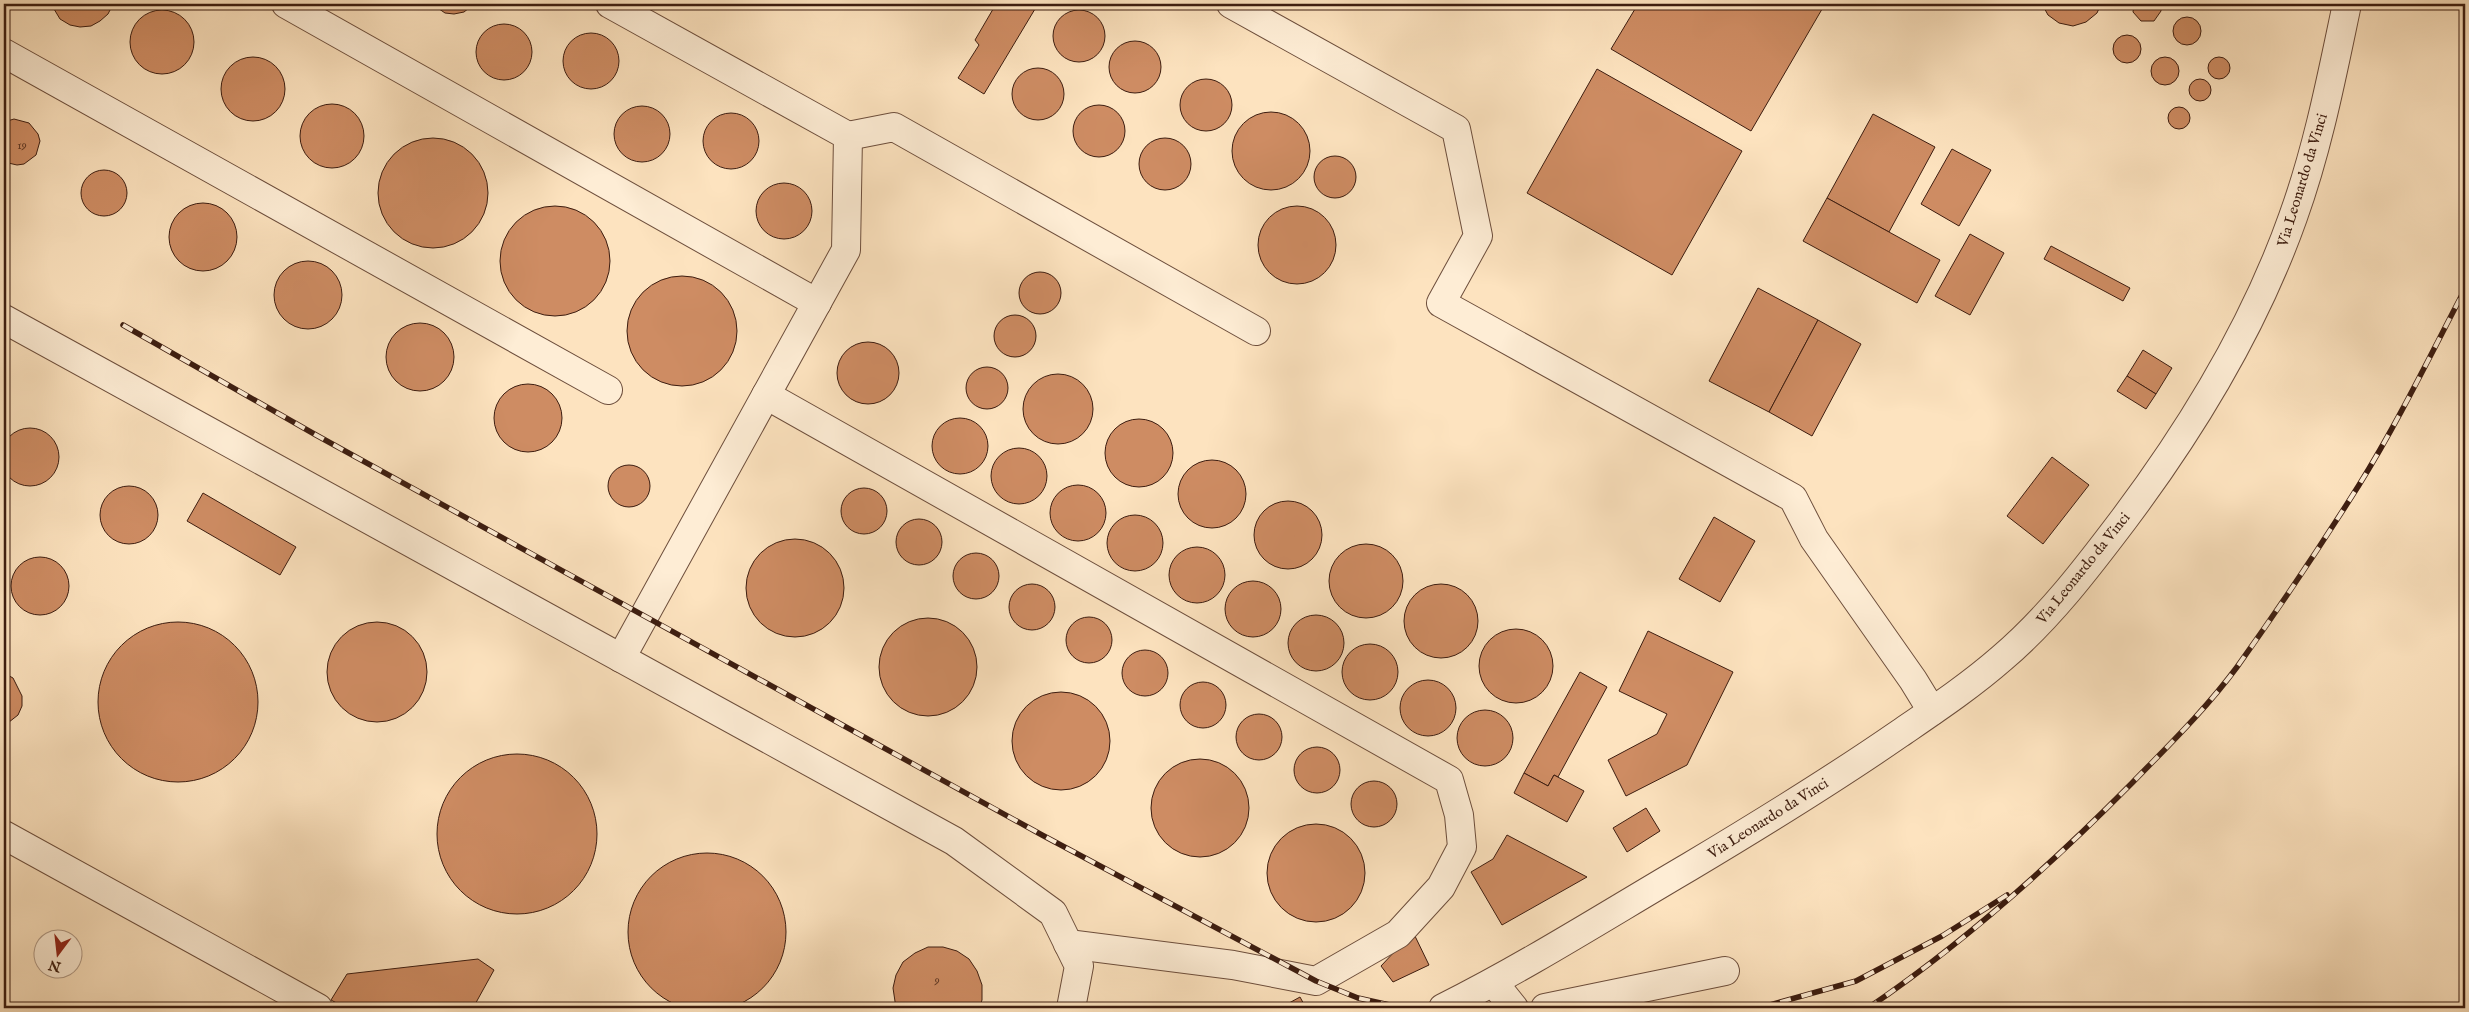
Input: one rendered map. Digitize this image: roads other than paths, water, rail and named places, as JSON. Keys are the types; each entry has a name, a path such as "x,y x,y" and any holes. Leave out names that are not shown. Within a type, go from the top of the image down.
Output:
{"street":[{"path":"286,4 817,303"},
{"path":"610,4 848,136 894,127 1256,331"},
{"path":"1231,4 1456,129 1478,236 1440,303 1793,498 1814,540 1913,680 1932,712"},
{"name":"Via Leonardo da Vinci","path":"1443,1008 1494,983 1777,815 1932,712 2002,659 2073,585 2152,482 2195,419 2254,309 2293,216 2330,88 2347,4"},
{"path":"4,53 608,390"},
{"path":"621,658 846,250 848,136"},
{"path":"4,319 954,841 1053,913 1080,966 1071,1008"},
{"path":"766,395 1449,780 1459,815 1462,847 1441,887 1398,934 1316,981 1233,965 1068,944"},
{"path":"4,835 318,1008"},
{"path":"1545,1008 1725,971"},
{"path":"1494,983 1514,1008"}],"railway":[{"path":"1868,1008 1938,957 2038,874 2132,783 2213,698 2268,622 2359,485 2401,412 2465,289"},
{"path":"123,325 316,435 1042,835 1316,981 1358,998 1403,1008"},
{"path":"1759,1008 1856,981 1942,936 2007,895"}]}
